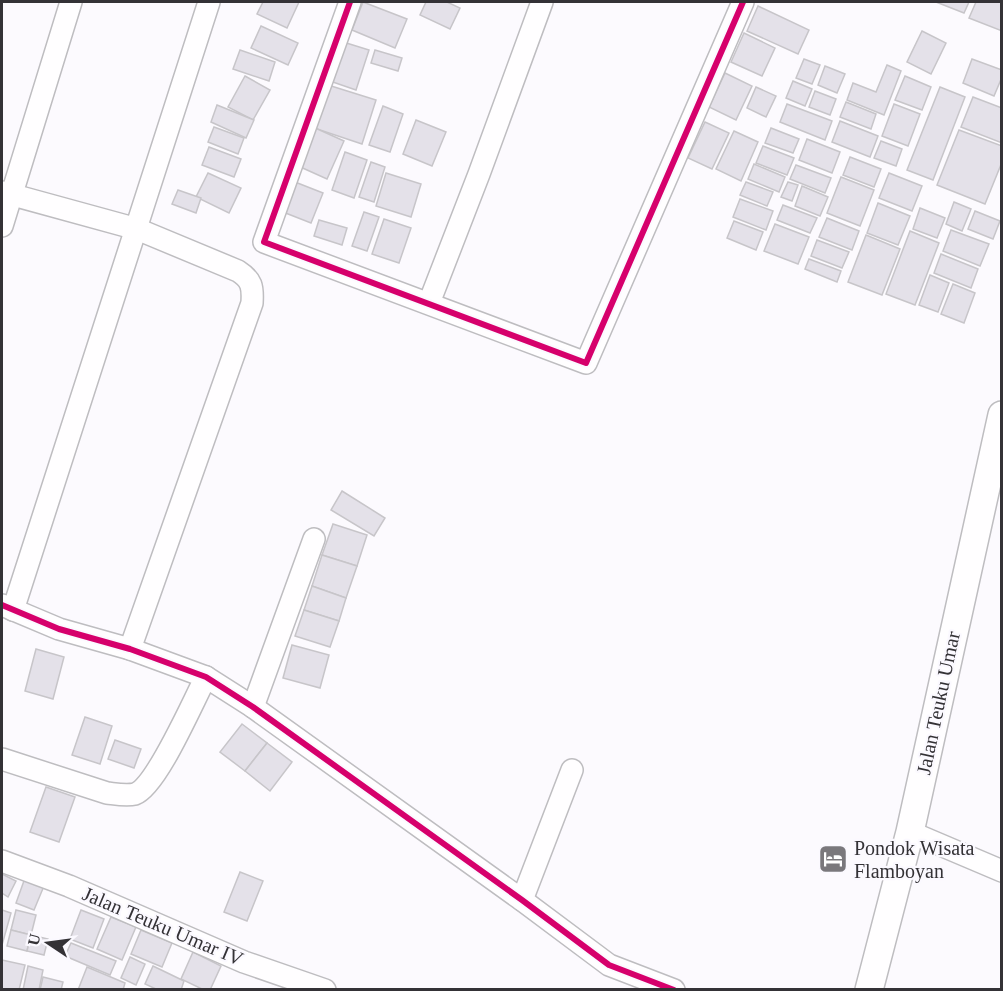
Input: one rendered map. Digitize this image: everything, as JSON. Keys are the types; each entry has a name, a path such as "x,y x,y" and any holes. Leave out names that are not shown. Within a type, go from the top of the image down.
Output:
{"street":[{"path":"2,226 7,194 71,2"},
{"path":"209,2 137,229 7,608 59,629 130,649 206,677 253,707 609,965 674,990"},
{"path":"350,2 264,242 586,363 743,2"},
{"path":"429,303 542,2"},
{"path":"7,194 137,229 238,271 247,277 253,290 252,303 130,649"},
{"name":"Jalan Teuku Umar","path":"868,990 910,832 1002,415"},
{"path":"253,707 314,539"},
{"path":"2,759 107,793 134,794 145,788 156,773 206,677"},
{"path":"522,900 572,771"},
{"path":"910,832 1002,871"},
{"name":"Jalan Teuku Umar IV","path":"2,861 69,886 244,962 325,990"}],"building":[{"path":"263,2 299,2 287,28 257,14"},
{"path":"363,2 407,19 395,48 352,30"},
{"path":"426,2 447,2 460,8 450,29 420,15"},
{"path":"936,2 969,2 964,13"},
{"path":"976,2 1002,2 1002,31 969,18"},
{"path":"758,6 809,30 798,54 747,31"},
{"path":"261,26 298,43 288,65 251,48"},
{"path":"922,31 946,43 931,74 907,62"},
{"path":"744,33 775,48 762,76 731,62"},
{"path":"340,41 369,50 356,90 327,80"},
{"path":"240,50 275,62 269,81 233,69"},
{"path":"375,50 402,58 398,71 371,63"},
{"path":"804,59 820,65 812,84 796,78"},
{"path":"972,59 1002,70 1002,77 994,96 963,83"},
{"path":"887,65 901,71 884,115 847,100 853,83 876,92"},
{"path":"825,66 845,74 837,93 818,85"},
{"path":"725,73 752,86 736,120 709,107"},
{"path":"245,76 270,90 253,120 228,107"},
{"path":"905,76 931,87 922,110 895,100"},
{"path":"793,81 812,89 805,106 786,98"},
{"path":"328,85 376,100 362,144 314,128"},
{"path":"756,87 776,96 766,117 747,108"},
{"path":"940,87 965,97 933,180 907,170"},
{"path":"815,91 836,99 830,115 809,107"},
{"path":"973,97 1002,108 1002,143 961,127"},
{"path":"846,102 876,114 871,129 840,117"},
{"path":"787,104 832,121 825,140 780,122"},
{"path":"894,104 920,114 908,146 882,136"},
{"path":"217,105 254,120 246,138 211,122"},
{"path":"383,106 403,114 390,152 369,145"},
{"path":"416,120 446,132 432,166 403,154"},
{"path":"840,121 878,136 870,157 832,142"},
{"path":"705,122 729,133 712,169 688,158"},
{"path":"214,127 244,138 238,154 208,142"},
{"path":"313,127 344,141 327,179 296,165"},
{"path":"771,128 799,139 793,153 765,143"},
{"path":"959,130 1002,146 1002,162 985,204 937,185"},
{"path":"734,131 758,142 741,181 716,169"},
{"path":"807,139 840,152 832,173 799,160"},
{"path":"881,141 902,149 896,166 874,158"},
{"path":"763,146 794,158 787,175 756,163"},
{"path":"209,147 241,159 234,177 202,165"},
{"path":"345,152 367,160 354,198 332,190"},
{"path":"850,157 881,169 874,187 843,175"},
{"path":"371,162 385,167 374,202 359,197"},
{"path":"754,164 785,177 779,192 748,179"},
{"path":"796,165 831,178 825,193 790,179"},
{"path":"208,173 241,188 229,213 196,197"},
{"path":"386,173 421,184 411,217 376,206"},
{"path":"889,173 922,186 912,211 879,198"},
{"path":"841,177 874,190 860,226 827,213"},
{"path":"295,182 323,193 311,223 283,212"},
{"path":"746,182 773,192 767,206 740,195"},
{"path":"788,182 798,185 792,201 781,197"},
{"path":"802,186 828,197 820,216 795,206"},
{"path":"178,190 201,198 196,213 172,204"},
{"path":"740,199 773,211 766,230 733,217"},
{"path":"954,202 971,209 962,231 946,224"},
{"path":"878,203 910,216 898,245 867,233"},
{"path":"783,205 817,218 810,233 777,220"},
{"path":"920,208 945,218 937,238 913,229"},
{"path":"975,211 1000,221 993,239 968,229"},
{"path":"364,212 379,217 367,251 352,246"},
{"path":"827,218 859,231 852,250 819,237"},
{"path":"384,219 411,228 399,263 372,254"},
{"path":"319,220 347,228 342,245 314,236"},
{"path":"734,221 763,232 756,250 727,238"},
{"path":"775,224 809,237 798,264 764,251"},
{"path":"951,230 989,244 980,266 943,251"},
{"path":"910,231 939,243 915,305 886,294"},
{"path":"866,235 900,249 882,295 848,282"},
{"path":"817,240 849,252 842,268 811,256"},
{"path":"941,254 978,269 971,288 934,273"},
{"path":"809,259 841,271 837,282 805,269"},
{"path":"930,275 949,283 938,312 919,305"},
{"path":"953,284 975,293 964,323 941,314"},
{"path":"342,491 385,518 374,536 331,510"},
{"path":"333,524 367,535 357,566 322,555"},
{"path":"322,555 357,566 346,598 312,586"},
{"path":"312,586 346,598 339,621 304,610"},
{"path":"304,610 339,621 330,647 295,636"},
{"path":"292,645 329,655 320,688 283,678"},
{"path":"36,649 64,657 53,699 25,691"},
{"path":"85,717 112,726 100,764 72,755"},
{"path":"242,724 267,743 245,771 220,752"},
{"path":"115,740 141,749 134,768 108,759"},
{"path":"267,743 292,762 270,791 245,771"},
{"path":"46,787 75,797 59,842 30,832"},
{"path":"240,872 263,881 247,921 224,912"},
{"path":"2,874 16,881 8,897 2,893"},
{"path":"25,878 44,886 34,910 16,903"},
{"path":"2,910 11,913 2,945"},
{"path":"16,910 36,915 31,935 11,930"},
{"path":"81,910 104,919 93,948 70,939"},
{"path":"111,917 136,927 122,960 97,949"},
{"path":"11,930 31,935 27,951 7,946"},
{"path":"141,930 172,943 162,967 131,954"},
{"path":"31,935 48,939 44,955 27,951"},
{"path":"71,943 116,961 110,975 65,956"},
{"path":"193,952 221,966 210,990 204,990 181,979"},
{"path":"130,957 145,964 136,985 121,978"},
{"path":"2,960 25,965 19,990 2,990"},
{"path":"28,966 43,970 39,990 23,990"},
{"path":"153,966 184,981 181,990 158,990 145,984"},
{"path":"87,967 125,983 123,990 78,990"},
{"path":"43,977 63,982 61,990 40,990"}],"cycle path":[{"path":"350,2 264,242 586,363 743,2"},
{"path":"2,605 59,629 130,649 206,677 253,707 609,965 674,990"}],"place":[{"name":"Pondok Wisata Flamboyan","path":"833,859"}]}
